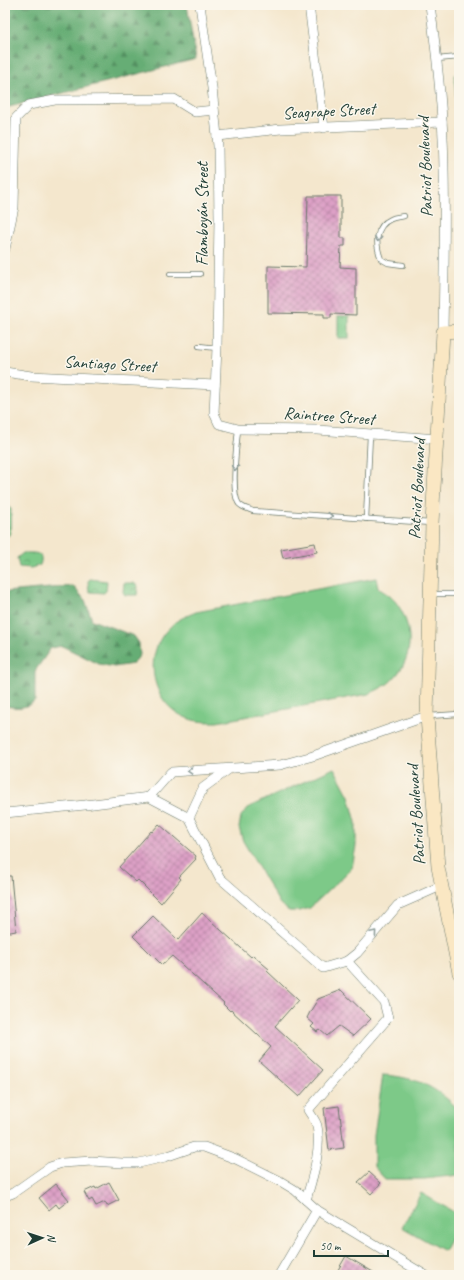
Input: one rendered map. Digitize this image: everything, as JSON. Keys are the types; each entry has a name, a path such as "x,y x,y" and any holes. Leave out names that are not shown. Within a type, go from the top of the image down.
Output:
{"street":[{"name":"Flamboyán Street","path":"200,5 217,136 219,219 217,348 214,413 219,424"},
{"path":"309,5 324,128"},
{"name":"Patriot Boulevard","path":"430,5 437,59 442,122 445,243 438,440 432,523 427,716 438,867 459,973"},
{"path":"5,249 14,207 16,118 30,105 55,100 174,99 195,112 214,110"},
{"name":"Seagrape Street","path":"217,136 281,130 442,122"},
{"path":"443,332 459,331"},
{"name":"Santiago Street","path":"5,372 31,376 215,385"},
{"name":"Raintree Street","path":"219,424 238,429 296,429 438,440"},
{"path":"149,797 171,772 280,765 312,756 427,716"},
{"path":"189,818 203,788 229,769"},
{"path":"5,813 149,797 189,818 220,878 323,968 347,961 357,953 398,905 441,886"},
{"path":"306,1200 312,1177 318,1141 317,1125 308,1110 388,1018 384,1002 347,961"},
{"path":"5,1196 13,1193 50,1167 62,1163 92,1161 140,1163 165,1157 194,1147 204,1147 236,1159 280,1181 295,1190 317,1210 425,1275"},
{"path":"279,1275 317,1210"}],"lane":[{"path":"437,59 459,57"},
{"path":"403,265 388,263 381,259 376,243 381,226 391,219 404,216"},
{"path":"170,274 200,274"},
{"path":"199,346 217,348"},
{"path":"238,429 234,482 238,503 244,508 253,511 432,523"},
{"path":"366,519 370,435"},
{"path":"430,594 459,594"},
{"path":"427,716 459,714"}],"green space":[{"path":"5,5 187,5 196,59 5,108"},
{"path":"459,74 459,97 456,97 454,75"},
{"path":"338,316 349,316 349,338 338,338"},
{"path":"5,506 11,509 10,533 5,537"},
{"path":"23,553 35,553 40,555 40,565 31,568 19,567 17,558"},
{"path":"376,578 378,588 393,599 401,610 408,630 409,640 406,660 394,678 385,686 368,694 217,722 205,722 190,719 174,711 165,702 158,690 154,677 153,664 156,650 161,638 170,627 182,618 196,612"},
{"path":"90,579 107,581 106,591 104,593 89,591 88,581"},
{"path":"124,583 134,583 138,586 137,595 125,595 123,592"},
{"path":"73,586 85,600 92,620 134,636 139,643 140,655 133,664 114,667 99,664 62,646 51,648 35,671 35,701 21,707 5,706 5,592"},
{"path":"334,768 349,796 356,822 356,846 352,868 310,908 299,911 289,911 280,904 243,841 239,828 241,816 249,807"},
{"path":"383,1075 405,1078 424,1084 441,1094 457,1108 459,1111 459,1175 424,1179 385,1179 374,1167 374,1135"},
{"path":"421,1193 459,1215 459,1224 444,1251 402,1227"}],"building":[{"path":"308,196 341,196 341,238 345,238 345,246 341,246 340,267 356,268 356,315 331,314 331,318 324,318 324,314 268,313 268,266 306,267"},
{"path":"315,543 317,552 283,558 281,549"},
{"path":"159,824 196,856 196,859 179,877 181,879 161,903 138,880 136,882 119,867"},
{"path":"5,876 11,876 16,931 5,933"},
{"path":"202,913 251,957 253,955 269,969 267,971 298,1000 275,1026 323,1070 299,1097 259,1061 271,1047 231,1010 230,1011 223,1004 224,1003 172,956 162,965 133,936 153,916 178,940"},
{"path":"341,990 371,1019 353,1036 339,1026 327,1036 320,1030 317,1032 311,1027 314,1024 307,1018 310,1012 318,999"},
{"path":"339,1106 344,1148 329,1150 324,1108"},
{"path":"369,1172 381,1183 371,1194 358,1182"},
{"path":"109,1182 119,1200 107,1206 105,1202 96,1206 92,1199 89,1201 84,1192 95,1187 96,1189"},
{"path":"56,1184 69,1200 59,1208 56,1204 49,1210 39,1198"},
{"path":"346,1256 378,1275 335,1275"}]}
